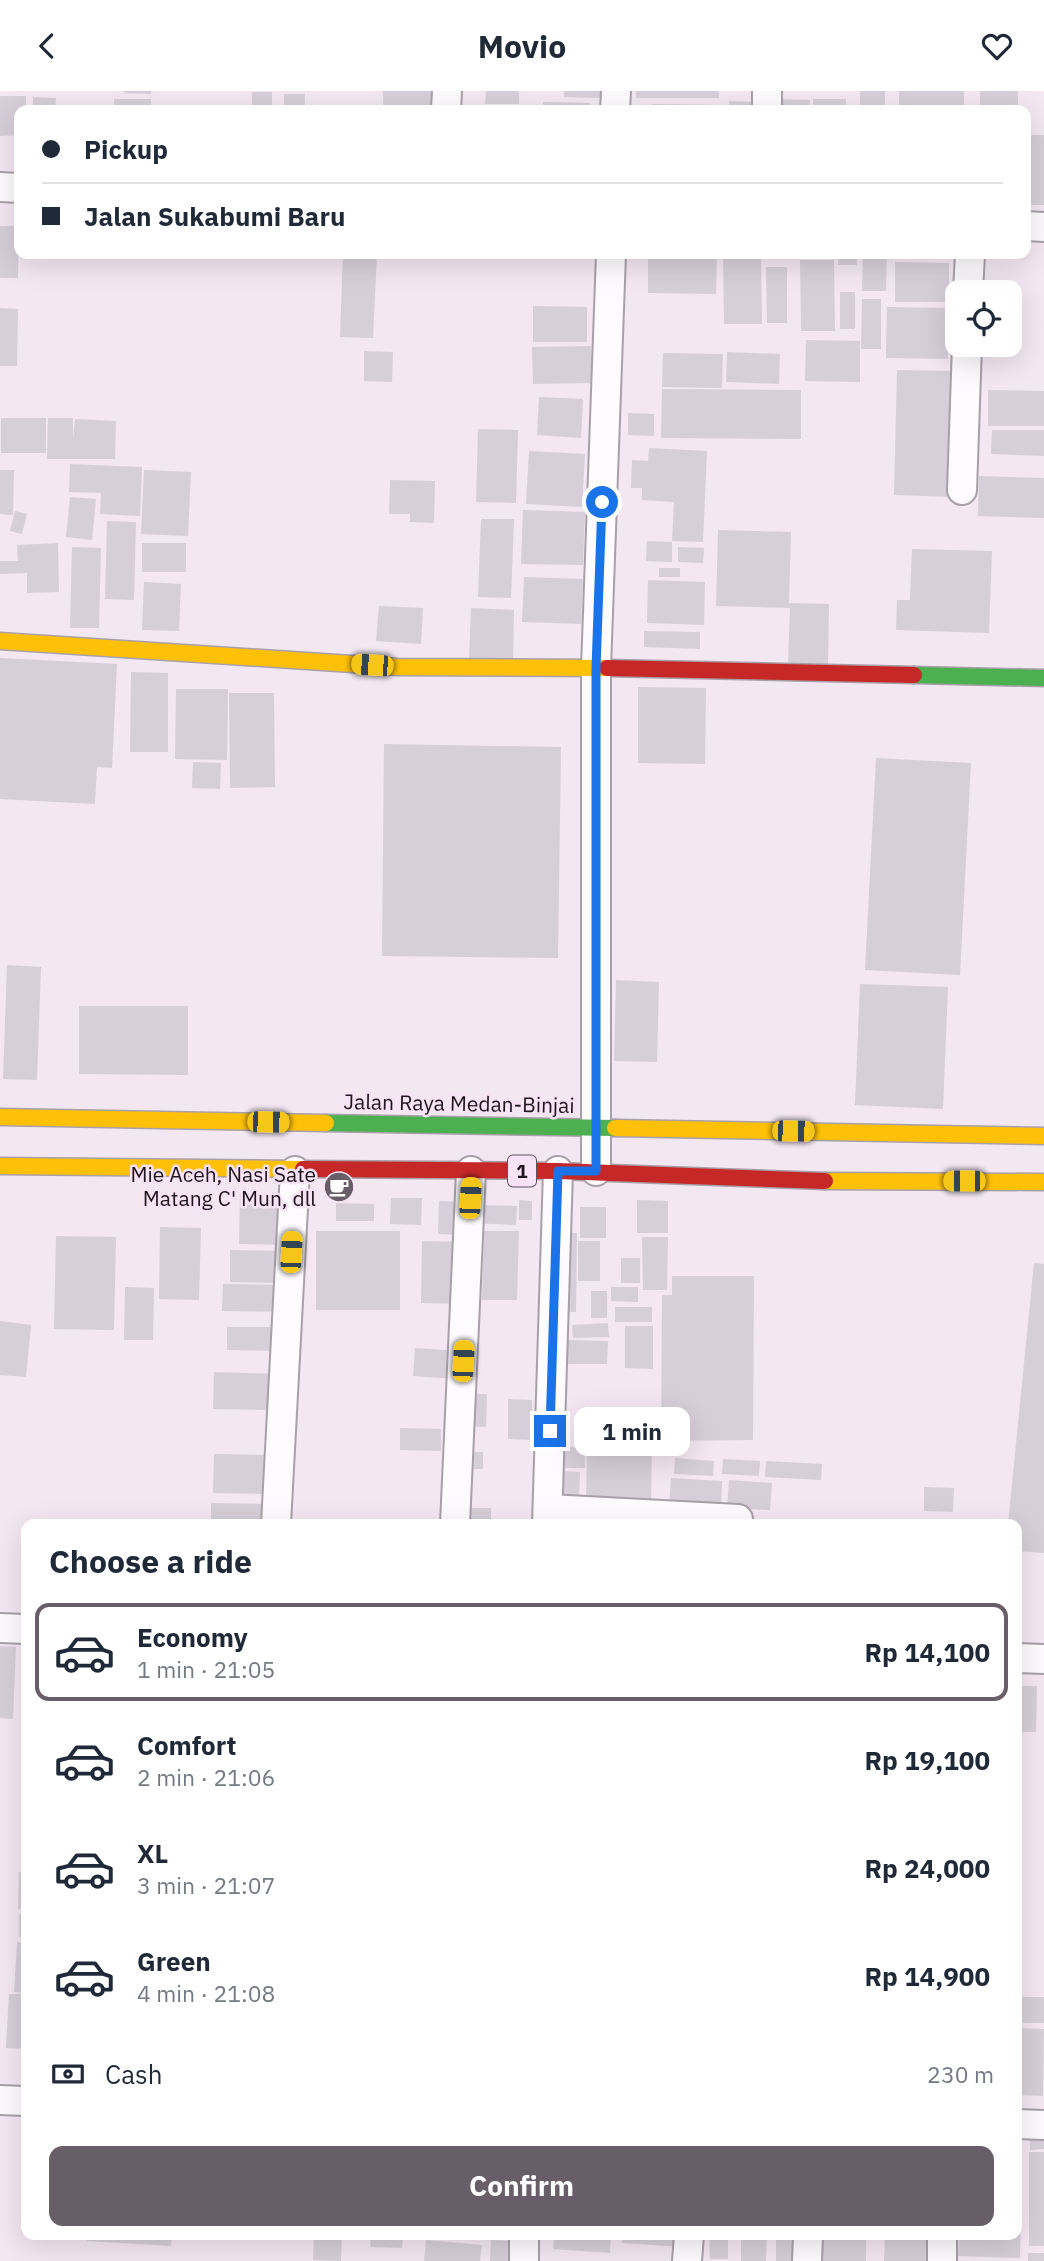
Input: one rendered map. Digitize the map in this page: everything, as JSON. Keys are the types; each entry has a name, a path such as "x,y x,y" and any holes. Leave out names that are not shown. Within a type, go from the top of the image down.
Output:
{"main road":[{"path":"0,641 398,667 596,668 1044,678"},
{"name":"Jalan Raya Medan-Binjai","path":"0,1117 1044,1136"},
{"name":"1","path":"0,1166 295,1171 596,1171 778,1181 1044,1182"}],"street":[{"path":"596,1171 596,668 611,259"},
{"path":"969,280 970,259"},
{"path":"962,490 967,357"},
{"path":"276,1519 295,1171"},
{"path":"455,1519 471,1171"},
{"path":"558,1171 547,1516 738,1519"},
{"path":"0,1628 21,1629"},
{"path":"1022,1658 1044,1659"},
{"path":"0,2100 21,2101"},
{"path":"1022,2125 1044,2125"},
{"path":"524,2240 524,2261"},
{"path":"687,2261 689,2240"},
{"path":"807,2261 808,2240"},
{"path":"942,2240 942,2261"}],"building":[{"path":"151,91 151,94 124,93"},
{"path":"383,91 435,91 436,105 383,105"},
{"path":"486,91 519,91 519,104 485,104"},
{"path":"564,91 606,91 605,98 564,97"},
{"path":"636,91 719,91 719,98 636,98"},
{"path":"860,91 885,91 885,105 860,105"},
{"path":"899,91 964,91 964,105 899,105"},
{"path":"980,91 1018,91 1018,105 980,105"},
{"path":"252,92 272,92 272,105 252,105"},
{"path":"284,94 305,94 305,105 284,105"},
{"path":"0,96 26,96 26,105 14,105 14,135 0,136"},
{"path":"33,97 56,98 55,105 33,105"},
{"path":"114,99 151,99 151,105 114,105"},
{"path":"771,99 810,100 810,105 771,105"},
{"path":"813,99 846,99 846,105 813,105"},
{"path":"729,101 761,102 761,105 729,105"},
{"path":"543,102 590,103 590,105 543,105"},
{"path":"652,104 723,105 652,105"},
{"path":"1031,135 1044,135 1044,205 1031,205"},
{"path":"0,226 14,226 14,259 18,259 18,278 0,278"},
{"path":"343,259 377,259 373,338 340,337"},
{"path":"648,259 717,259 716,294 648,293"},
{"path":"723,259 761,259 762,324 724,324"},
{"path":"839,259 857,259 857,265 838,265"},
{"path":"863,259 887,259 886,291 862,291"},
{"path":"800,260 834,260 835,331 801,331"},
{"path":"895,262 949,263 949,280 945,280 945,302 895,302"},
{"path":"766,267 787,267 787,323 767,323"},
{"path":"840,292 855,292 855,329 840,329"},
{"path":"862,299 881,299 881,349 861,349"},
{"path":"533,306 587,307 587,342 533,342"},
{"path":"887,307 945,308 945,357 948,359 886,358"},
{"path":"0,308 18,309 17,366 0,366"},
{"path":"806,340 860,341 860,382 805,381"},
{"path":"591,346 592,383 533,384 532,347"},
{"path":"364,351 393,352 392,382 364,381"},
{"path":"727,352 780,354 779,384 726,382"},
{"path":"663,353 723,354 722,388 662,387"},
{"path":"897,370 951,371 955,497 894,495"},
{"path":"662,389 801,390 801,439 661,438"},
{"path":"988,390 1044,391 1044,426 988,426"},
{"path":"539,397 583,399 581,438 537,435"},
{"path":"628,413 654,414 654,436 628,435"},
{"path":"1,418 46,418 46,453 1,453"},
{"path":"48,418 73,418 73,439 75,419 116,421 115,459 47,459"},
{"path":"478,429 518,430 516,503 476,502"},
{"path":"992,430 1044,430 1044,456 991,454"},
{"path":"649,448 707,451 703,542 672,541 674,502 642,500 642,488 631,488 632,460 648,461"},
{"path":"529,451 585,454 582,507 526,504"},
{"path":"70,464 142,467 140,516 100,514 101,493 69,492"},
{"path":"0,470 14,470 13,515 0,514"},
{"path":"144,470 191,472 188,536 141,534"},
{"path":"979,476 1044,478 1044,518 978,516"},
{"path":"390,480 435,481 434,523 410,522 410,514 389,514"},
{"path":"70,497 96,499 92,540 66,537"},
{"path":"523,510 585,512 583,565 521,564"},
{"path":"15,511 27,514 22,534 10,531"},
{"path":"481,519 514,519 511,598 478,597"},
{"path":"107,521 136,522 134,600 105,599"},
{"path":"718,530 791,532 789,603 829,604 828,664 788,663 790,608 716,606"},
{"path":"647,541 672,542 672,562 646,561"},
{"path":"58,543 59,592 27,593 27,573 0,574 0,561 18,561 17,545"},
{"path":"142,543 186,543 186,572 142,572"},
{"path":"72,547 101,548 99,628 70,628"},
{"path":"678,547 704,548 703,563 678,562"},
{"path":"912,549 992,551 989,633 896,630 897,600 910,600"},
{"path":"659,568 680,568 680,577 659,577"},
{"path":"524,577 583,579 581,624 522,622"},
{"path":"648,580 705,582 704,625 647,623"},
{"path":"144,582 181,584 179,631 142,630"},
{"path":"379,606 423,608 421,644 376,641"},
{"path":"471,608 514,610 513,660 469,659"},
{"path":"644,631 700,632 700,649 644,647"},
{"path":"0,658 117,664 112,768 97,767 95,804 0,799"},
{"path":"131,672 168,673 168,752 130,752"},
{"path":"638,687 706,688 705,764 638,763"},
{"path":"176,689 228,689 227,760 175,759"},
{"path":"229,693 274,693 275,787 230,788"},
{"path":"384,744 561,747 558,958 382,956"},
{"path":"876,758 971,763 960,975 865,970"},
{"path":"193,762 221,763 220,789 192,788"},
{"path":"7,965 41,967 37,1080 3,1079"},
{"path":"616,980 659,982 657,1062 614,1061"},
{"path":"860,984 948,987 943,1109 855,1105"},
{"path":"79,1006 188,1006 188,1075 79,1074"},
{"path":"240,1193 288,1194 287,1245 239,1244"},
{"path":"391,1198 422,1198 421,1225 390,1224"},
{"path":"519,1200 532,1201 532,1220 519,1220"},
{"path":"637,1200 668,1201 668,1233 637,1233"},
{"path":"439,1201 463,1202 462,1235 438,1234"},
{"path":"336,1203 374,1204 374,1221 336,1221"},
{"path":"473,1205 517,1206 516,1225 472,1223"},
{"path":"580,1207 606,1207 606,1238 580,1238"},
{"path":"160,1227 201,1228 199,1300 159,1299"},
{"path":"316,1231 400,1231 400,1310 316,1310"},
{"path":"484,1231 519,1231 517,1300 482,1300"},
{"path":"557,1233 577,1233 576,1312 557,1312"},
{"path":"56,1236 116,1237 114,1330 54,1329"},
{"path":"642,1237 668,1237 667,1290 643,1290"},
{"path":"422,1241 465,1242 464,1304 421,1303"},
{"path":"578,1241 600,1241 600,1281 578,1281"},
{"path":"230,1250 286,1251 285,1283 230,1282"},
{"path":"621,1258 640,1258 640,1283 621,1283"},
{"path":"1034,1263 1044,1264 1044,1553 1022,1551 1022,1519 1008,1519"},
{"path":"672,1276 754,1276 753,1440 661,1441 662,1295 672,1295"},
{"path":"223,1284 286,1285 286,1312 222,1311"},
{"path":"125,1287 154,1288 153,1340 124,1340"},
{"path":"611,1287 638,1287 638,1302 611,1301"},
{"path":"591,1291 607,1291 607,1318 591,1318"},
{"path":"615,1307 652,1307 652,1322 615,1322"},
{"path":"0,1321 31,1325 26,1377 0,1375"},
{"path":"608,1323 609,1337 573,1338 572,1325"},
{"path":"625,1326 653,1326 653,1369 625,1368"},
{"path":"227,1327 282,1327 282,1351 227,1350"},
{"path":"568,1340 608,1341 607,1364 567,1364"},
{"path":"415,1348 459,1351 456,1379 413,1376"},
{"path":"214,1372 278,1374 277,1410 213,1409"},
{"path":"470,1394 487,1394 486,1427 469,1426"},
{"path":"508,1399 532,1400 532,1440 508,1439"},
{"path":"400,1428 441,1429 441,1451 400,1450"},
{"path":"587,1438 652,1439 651,1507 586,1505"},
{"path":"563,1447 585,1447 585,1468 562,1468"},
{"path":"460,1452 483,1452 483,1469 460,1469"},
{"path":"214,1454 264,1455 263,1494 213,1493"},
{"path":"675,1458 714,1461 713,1476 674,1474"},
{"path":"723,1459 760,1461 759,1476 722,1474"},
{"path":"766,1461 822,1464 821,1480 765,1477"},
{"path":"560,1471 580,1472 579,1498 560,1498"},
{"path":"671,1478 722,1481 721,1509 669,1506"},
{"path":"729,1480 772,1483 770,1510 727,1508"},
{"path":"924,1487 954,1488 953,1512 924,1511"},
{"path":"211,1503 263,1504 262,1519 211,1519"},
{"path":"458,1508 491,1508 491,1519 458,1519"},
{"path":"0,1646 16,1647 13,1719 0,1718"},
{"path":"1022,1686 1037,1686 1036,1732 1022,1732"},
{"path":"19,1872 21,1872 21,1909 18,1909"},
{"path":"19,1914 21,1914 21,1937"},
{"path":"17,1942 21,1942 21,1993 14,1992"},
{"path":"9,1994 21,1994 21,2049 6,2048"},
{"path":"1022,1997 1044,1997 1044,2023 1022,2023"},
{"path":"1022,2028 1044,2029 1043,2096 1022,2095"},
{"path":"1044,2128 1044,2149 1030,2150 1029,2129"},
{"path":"1029,2152 1044,2152 1044,2246 1029,2246"},
{"path":"87,2240 172,2240 171,2246"},
{"path":"314,2240 342,2240 341,2261 313,2260"},
{"path":"371,2240 403,2240 402,2248 370,2247"},
{"path":"426,2240 482,2245 480,2261 424,2261"},
{"path":"491,2240 514,2241 513,2261 490,2261"},
{"path":"554,2240 611,2240 610,2253 553,2249"},
{"path":"622,2240 684,2240 683,2247 622,2243"},
{"path":"709,2240 728,2240 728,2259 710,2259"},
{"path":"741,2240 767,2240 766,2261 741,2261"},
{"path":"776,2240 794,2240 794,2261 776,2261"},
{"path":"815,2240 866,2240 866,2261 814,2261"},
{"path":"885,2240 927,2240 926,2261 884,2261"},
{"path":"959,2240 1020,2240 1020,2258 958,2256"},
{"path":"1028,2253 1044,2253 1044,2261 1028,2261"}],"traffic: fast":[{"path":"914,675 1044,678"},
{"path":"326,1123 615,1128"}],"traffic: slow":[{"path":"0,641 398,667 607,668"},
{"path":"0,1117 326,1123"},
{"path":"615,1128 1044,1136"},
{"path":"0,1166 303,1169"},
{"path":"825,1181 1044,1182"}],"traffic: jam":[{"path":"607,668 914,675"},
{"path":"303,1169 558,1171 825,1181"}],"place":[{"name":"Mie Aceh, Nasi Sate Matang C' Mun, dll","path":"339,1187"}],"route":[{"path":"550,1431 558,1171 596,1171 596,668 602,502"}]}
